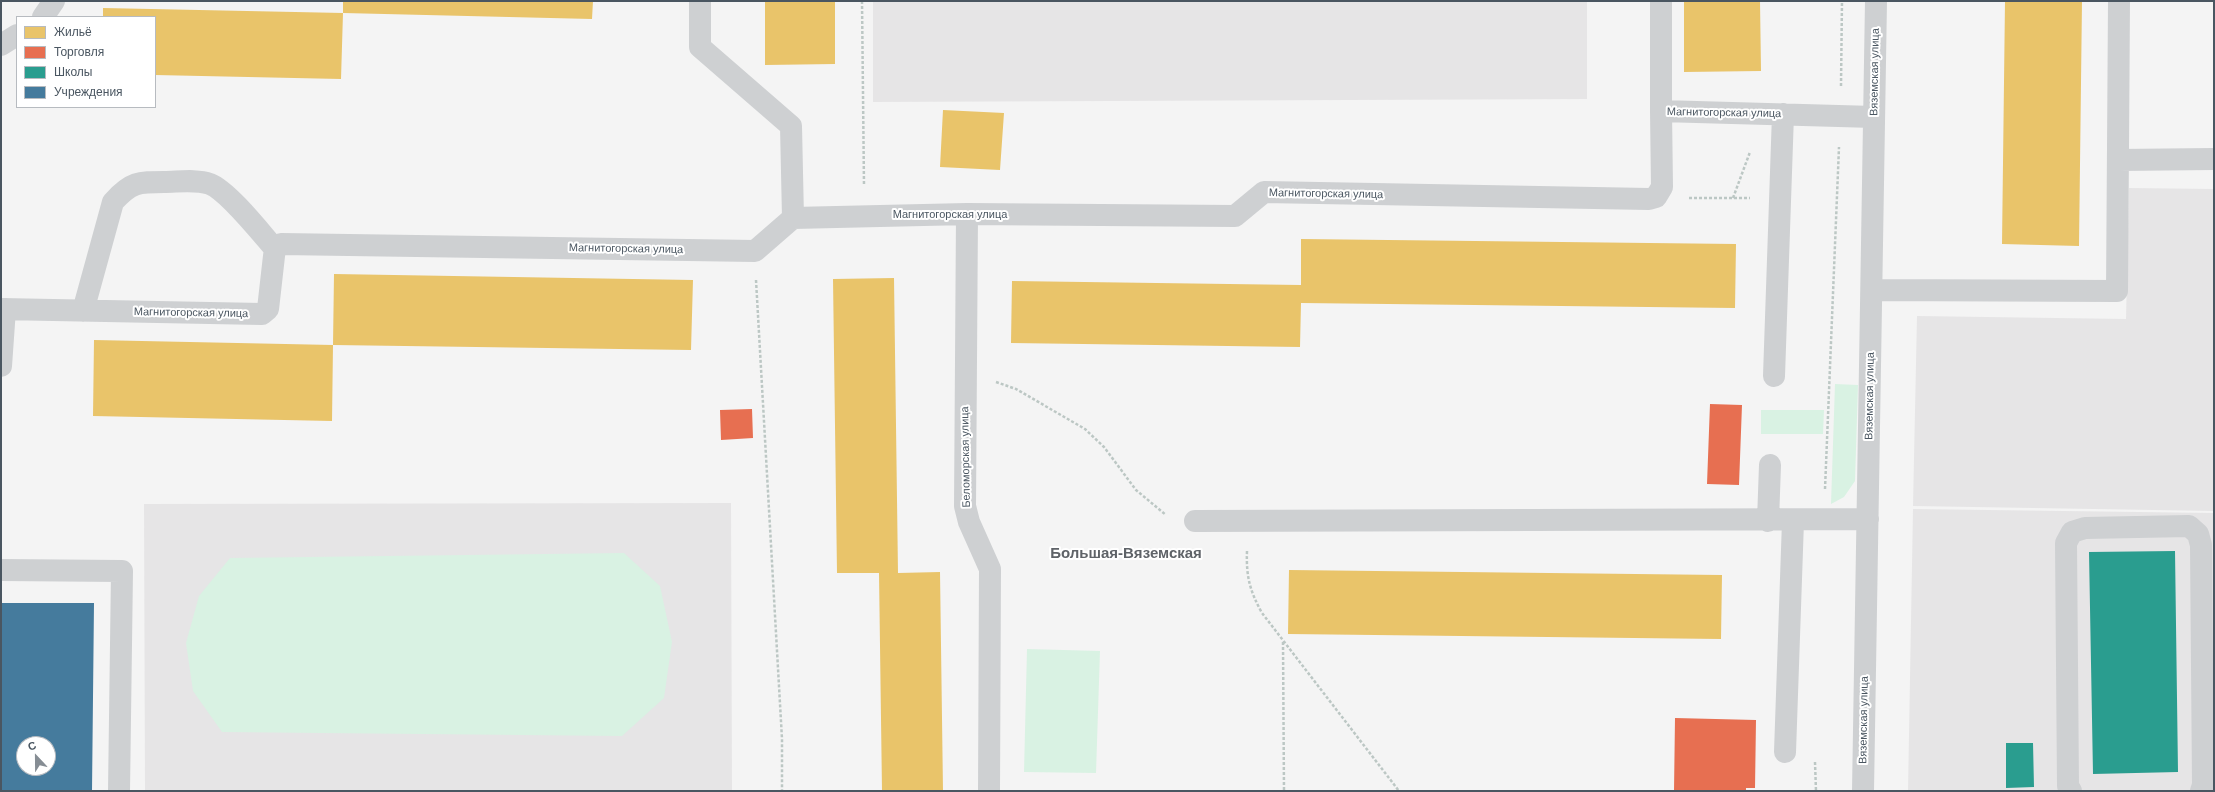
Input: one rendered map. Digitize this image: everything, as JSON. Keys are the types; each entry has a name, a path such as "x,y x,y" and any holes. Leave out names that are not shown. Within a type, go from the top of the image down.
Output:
{"street":[{"path":"44,16 54,1"},
{"path":"700,1 700,47 791,126 793,218 755,251"},
{"path":"1661,1 1662,111"},
{"name":"Вяземская улица","path":"1863,791 1876,1"},
{"path":"1872,290 2117,291 2119,1"},
{"path":"1,45 16,37"},
{"name":"Магнитогорская улица","path":"793,218 864,215 967,214 1235,216 1264,192 1649,199 1656,197 1662,187 1662,111 1874,117"},
{"path":"1774,114 1780,199 1774,376"},
{"path":"2118,160 2214,159"},
{"path":"83,311 113,202 125,189 142,182 195,182 210,184 225,194 276,248"},
{"name":"Беломорская улица","path":"967,214 965,506 969,522 990,569 989,791"},
{"name":"Магнитогорская улица","path":"3,309 262,314 268,309 276,248 281,244 755,251"},
{"path":"1,366 3,309"},
{"path":"1768,521 1770,465"},
{"path":"1195,521 1868,520"},
{"path":"1785,752 1793,521"},
{"path":"2071,791 2068,786 2066,542 2072,532 2085,528 2189,526 2198,534 2201,545 2203,785 2201,791"},
{"path":"1,570 122,571 119,791"}],"path":[{"path":"862,1 864,215"},
{"path":"1824,520 1840,116 1842,1"},
{"path":"1733,198 1774,114"},
{"path":"1656,197 1780,199"},
{"path":"755,251 781,731 782,791"},
{"path":"966,380 999,382 1016,389 1085,429 1104,447 1136,490 1166,515 1195,521"},
{"path":"1248,522 1247,573 1252,594 1262,613 1399,791"},
{"path":"1283,640 1284,791"}],"shaded area":[{"path":"873,1 1587,1 1587,99 873,102"},
{"path":"2129,188 2214,189 2214,511 1913,506 1917,316 2126,319"},
{"path":"731,503 732,791 145,791 144,504"},
{"path":"1913,509 2214,513 2214,791 1908,791"}],"green space":[{"path":"1835,384 1858,385 1855,481 1844,497 1831,504"},
{"path":"1761,410 1824,410 1823,434 1761,434"},
{"path":"624,553 660,586 672,642 664,698 622,736 222,732 193,691 186,643 199,596 230,558"},
{"path":"1027,649 1100,651 1096,773 1024,772"}],"building: Жильё":[{"path":"343,1 593,1 592,19 343,13"},
{"path":"765,1 835,1 835,64 765,65"},
{"path":"1684,1 1760,1 1761,71 1684,72"},
{"path":"2005,1 2082,1 2079,246 2002,244"},
{"path":"103,8 343,13 341,79 156,75 156,16 103,16"},
{"path":"943,110 1004,113 1000,170 940,167"},
{"path":"1301,239 1736,244 1735,308 1301,303 1300,347 1011,343 1012,281 1301,285"},
{"path":"334,274 693,280 691,350 333,345"},
{"path":"894,278 898,573 940,572 943,791 882,791 879,573 837,573 833,279"},
{"path":"94,340 333,345 332,421 93,416"},
{"path":"1289,570 1722,575 1721,639 1288,634"}],"building: Торговля":[{"path":"1710,404 1742,405 1739,485 1707,484"},
{"path":"752,409 753,438 721,440 720,410"},
{"path":"1675,718 1756,720 1755,788 1746,788 1746,791 1674,791"}],"building: Школы":[{"path":"2175,551 2178,772 2093,774 2089,552"},
{"path":"2006,743 2033,743 2034,787 2006,788"}],"building: Учреждения":[{"path":"1,603 94,603 92,791 1,791"}],"district":[{"name":"Большая-Вяземская","path":"1126,554"}]}
